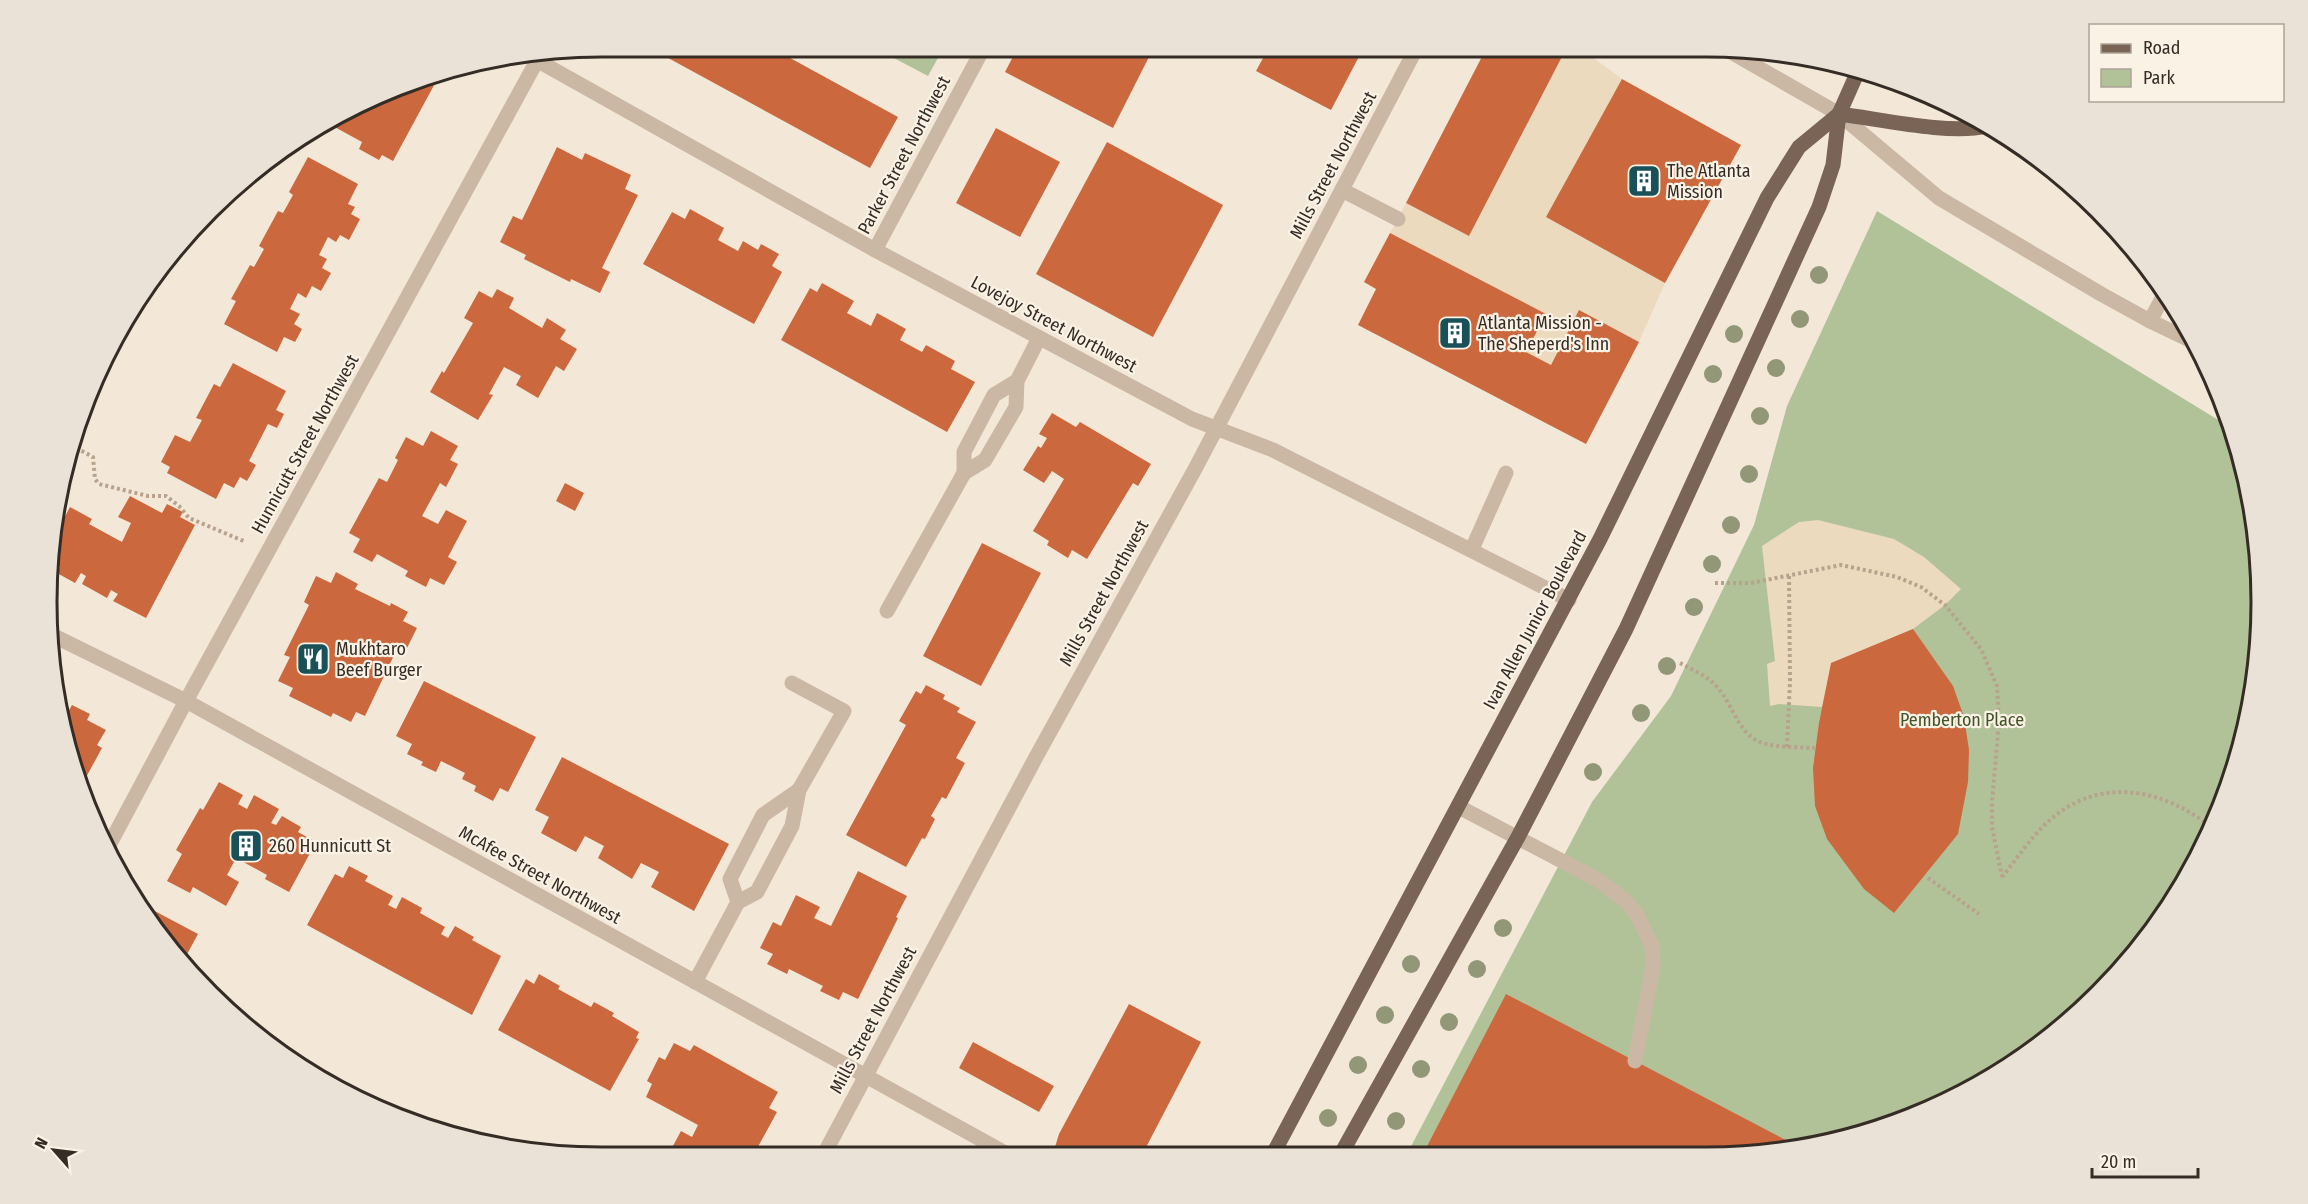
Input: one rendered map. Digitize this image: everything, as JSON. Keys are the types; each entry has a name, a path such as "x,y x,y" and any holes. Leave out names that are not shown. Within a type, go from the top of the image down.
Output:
{"main road":[{"name":"Ivan Allen Junior Boulevard","path":"1345,1147 1518,837 1626,629 1819,207 1833,165 1839,114 1855,78"},
{"name":"Ivan Allen Junior Boulevard","path":"1277,1147 1569,600 1767,198 1799,147 1839,114"},
{"path":"1839,114 1952,129 1976,128"}],"street":[{"name":"Parker Street Northwest","path":"875,250 979,57"},
{"name":"Mills Street Northwest","path":"828,1147 1216,429 1412,57"},
{"path":"1741,58 1839,114 1940,198 2150,321 2181,336"},
{"name":"Lovejoy Street Northwest","path":"541,61 875,250 1192,419 1273,450 1569,600"},
{"name":"Hunnicutt Street Northwest","path":"112,840 534,62"},
{"path":"1342,190 1398,219"},
{"path":"2150,321 2160,301"},
{"path":"887,611 964,473 985,460 1016,407 1017,381 1039,338"},
{"path":"964,473 964,452 994,395 1017,381"},
{"path":"1472,549 1506,474"},
{"name":"McAfee Street Northwest","path":"58,638 186,701 994,1147"},
{"path":"695,982 738,902 757,892 792,826 799,790 844,711 792,682"},
{"path":"738,902 730,879 763,815 799,790"},
{"path":"1459,807 1600,881 1628,903 1637,915 1652,946 1653,967 1635,1061"}],"path":[{"path":"79,450 93,457 95,478 99,484 148,496 166,496 189,518 268,551"},
{"path":"1715,583 1751,583 1841,565 1897,578 1921,587 1945,605 1981,649 1997,686 1999,721 1992,827 2002,877 2056,814 2083,799 2112,792 2136,792 2165,799 2192,812 2205,823"},
{"path":"1787,747 1790,681 1789,575"},
{"path":"1680,663 1710,679 1726,699 1744,729 1758,741 1787,747 1815,748"},
{"path":"1928,878 1979,914"}],"green space":[{"path":"892,57 938,57 928,76"},
{"name":"Pemberton Place","path":"1877,211 2220,421 2241,496 2246,531 2250,566 2250,638 2241,708 2232,743 2210,811 2195,843 2159,905 2138,934 2116,961 2065,1012 2009,1055 1947,1091 1915,1106 1812,1137 1742,1146 1411,1147 1592,802 1671,696 1754,525 1787,406"}],"shaded area":[{"path":"1562,57 1592,57 1622,79 1665,283 1639,342 1579,311 1551,365 1526,352 1545,314 1390,233 1406,203 1469,236"},
{"path":"1818,520 1894,539 1924,557 1961,589 1945,605 1913,629 1832,663 1822,707 1779,704 1770,706 1767,664 1775,661 1762,546 1799,522"}],"building":[{"path":"666,57 788,57 898,117 870,168"},
{"path":"1013,57 1149,57 1113,128 1005,72"},
{"path":"1264,57 1359,57 1331,110 1256,71"},
{"path":"1482,57 1562,57 1469,236 1406,203"},
{"name":"The Atlanta Mission","path":"1622,79 1741,145 1665,283 1546,217"},
{"path":"435,84 393,161 382,155 379,160 359,149 362,142 335,127 393,98"},
{"path":"996,128 1060,162 1020,237 956,203"},
{"path":"1107,142 1223,205 1153,337 1036,274"},
{"path":"557,147 582,160 585,153 631,175 625,189 638,195 602,268 610,272 600,293 571,279 570,282 524,259 526,255 500,242 513,216 522,220"},
{"path":"308,157 358,184 348,204 355,207 351,214 360,219 349,240 340,235 336,242 328,237 319,255 327,259 322,268 331,273 321,291 312,286 306,298 298,293 290,309 300,314 294,324 302,329 295,342 284,337 277,352 224,324 236,301 231,299 250,265 254,267 264,249 259,246 278,211 283,213 293,195 289,192"},
{"path":"690,209 724,228 718,240 738,251 743,241 758,250 761,244 779,254 772,266 782,272 754,324 643,264 672,212 685,219"},
{"name":"Atlanta Mission - The Sheperd's Inn","path":"1390,233 1546,314 1526,352 1551,365 1579,310 1639,342 1586,444 1358,325 1376,289 1364,282"},
{"path":"822,283 854,301 847,313 871,326 877,313 906,329 900,340 922,352 926,345 955,361 951,369 975,382 947,432 781,340 810,288 817,292"},
{"path":"497,289 514,298 509,308 542,328 547,318 566,330 560,339 577,349 564,371 556,366 538,398 516,385 521,376 504,367 489,394 493,395 478,420 430,392 442,371 444,373 473,323 464,318 479,291 492,298"},
{"path":"233,363 286,391 276,410 284,414 277,428 268,424 249,461 256,465 247,481 240,477 234,488 224,483 216,499 167,473 170,467 161,462 175,435 190,442 202,420 196,418 214,384 220,387"},
{"path":"1052,413 1076,427 1080,422 1151,464 1138,486 1133,483 1087,559 1072,550 1068,558 1047,545 1049,541 1033,531 1064,479 1052,471 1044,483 1023,470 1038,446 1041,448 1047,438 1039,434"},
{"path":"431,431 458,446 450,460 458,464 446,487 440,483 422,516 438,524 446,510 467,521 448,557 457,562 444,585 430,578 426,587 405,576 408,571 377,554 372,562 353,552 360,539 349,533 379,478 387,482 398,460 395,458 406,437 423,446"},
{"path":"565,483 584,493 575,511 556,501"},
{"path":"130,496 162,513 167,504 183,512 180,517 195,525 146,618 113,601 118,594 111,590 107,598 82,584 86,576 81,573 75,583 58,573 64,519 70,507 92,519 89,524 122,542 131,523 118,517"},
{"path":"982,543 1041,573 981,686 923,656"},
{"path":"336,572 358,584 355,589 408,612 403,621 417,628 405,652 397,649 365,716 356,712 351,722 333,713 331,717 289,696 293,688 278,681 290,657 284,655 309,605 304,602 316,576 331,583"},
{"path":"1913,629 1953,686 1964,717 1969,750 1968,782 1958,834 1894,913 1864,889 1827,839 1815,806 1813,768 1831,663"},
{"path":"424,681 536,737 508,792 500,788 493,801 474,791 476,786 462,779 465,773 441,761 436,772 421,765 423,762 407,754 412,744 396,736"},
{"path":"926,685 945,695 943,699 960,708 957,712 976,722 956,758 965,763 946,799 942,797 931,816 935,819 906,867 846,835 906,725 899,721 916,691 921,694"},
{"path":"72,705 90,714 87,720 106,730 97,745 102,748 86,777 76,743 68,712"},
{"path":"562,757 729,844 694,911 651,887 659,872 641,863 632,879 598,858 604,846 585,836 576,852 541,833 549,817 535,810"},
{"name":"260 Hunnicutt St","path":"219,782 243,795 238,804 247,809 254,795 279,809 271,823 276,825 282,816 301,827 298,832 316,842 289,892 265,879 267,875 236,858 227,875 239,882 226,906 193,887 190,893 167,881 182,854 176,850 200,808 203,810"},
{"path":"349,866 368,876 365,881 393,896 388,905 396,909 402,897 422,908 420,913 445,927 441,934 448,938 455,926 474,937 472,940 501,956 472,1015 307,925 335,874 343,878"},
{"path":"858,871 907,896 858,999 843,992 839,1000 820,991 823,986 789,969 787,974 767,964 773,954 760,948 773,922 781,926 796,895 820,907 814,918 831,926"},
{"path":"153,910 198,934 187,955"},
{"path":"539,974 560,986 558,989 591,1007 594,1002 614,1013 612,1016 639,1032 636,1038 639,1039 610,1091 498,1030 526,979 534,984"},
{"path":"1506,994 1787,1141 1742,1146 1706,1147 1427,1147"},
{"path":"1129,1004 1201,1042 1146,1147 1055,1147 1059,1134"},
{"path":"973,1042 1054,1086 1039,1112 959,1068"},
{"path":"674,1043 690,1051 694,1045 778,1092 769,1108 777,1112 758,1147 672,1147 681,1131 692,1137 698,1125 646,1097 652,1084 647,1081 659,1057 665,1060"}],"place":[{"name":"The Atlanta Mission","path":"1644,181"},
{"name":"Atlanta Mission - The Sheperd's Inn","path":"1455,333"},
{"name":"Mukhtaro Beef Burger","path":"313,659"},
{"name":"260 Hunnicutt St","path":"246,846"}]}
